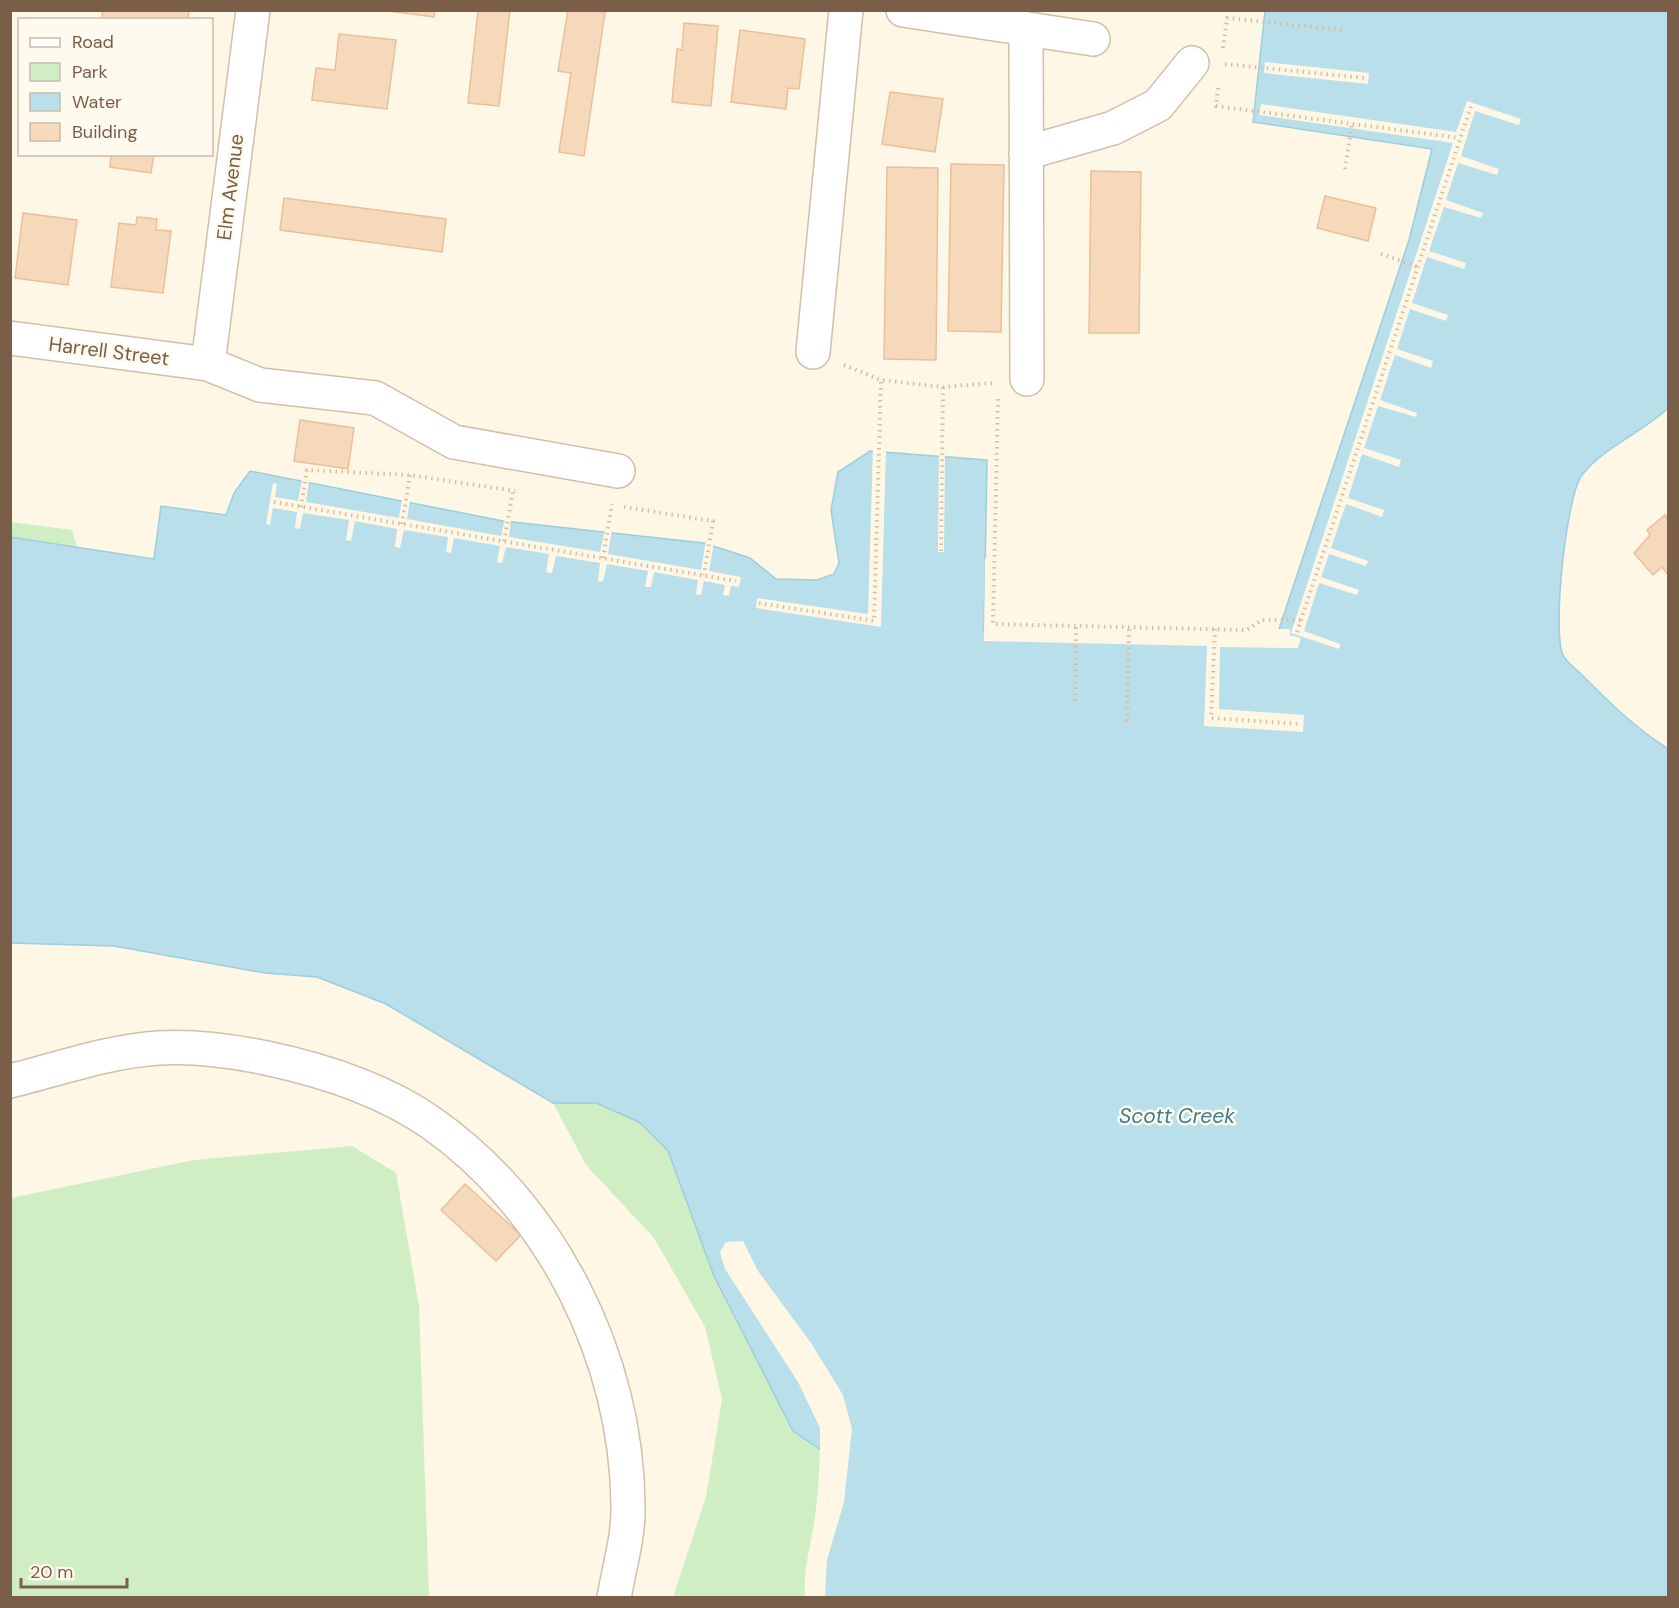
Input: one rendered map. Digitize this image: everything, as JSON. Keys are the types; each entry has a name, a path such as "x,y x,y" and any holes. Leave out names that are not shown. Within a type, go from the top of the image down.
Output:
{"street":[{"name":"Elm Avenue","path":"208,364 253,10"},
{"path":"813,352 846,10"},
{"path":"903,10 1094,39"},
{"path":"1026,29 1026,380"},
{"path":"1026,153 1113,128 1158,105 1192,63"},
{"name":"Harrell Street","path":"10,338 208,364 260,385 375,398 454,442 618,471"},
{"path":"10,1081 117,1054 159,1048 209,1050 254,1056 295,1064 391,1099 430,1122 474,1156 542,1234 567,1275 606,1364 627,1465 628,1508 614,1598"}],"path":[{"path":"1254,21 1345,30"},
{"path":"1252,67 1365,78"},
{"path":"1297,632 1471,106"},
{"path":"1249,111 1460,138"},
{"path":"1345,169 1352,123"},
{"path":"1380,254 1418,267"},
{"path":"813,352 881,380 943,387 998,382 993,624 1247,630 1262,620 1301,620"},
{"path":"759,603 874,621 881,380"},
{"path":"941,551 943,387"},
{"path":"301,507 307,470 410,475 524,492"},
{"path":"402,524 410,475"},
{"path":"504,542 513,491"},
{"path":"274,502 736,581"},
{"path":"601,504 713,521 704,576"},
{"path":"603,558 610,516"},
{"path":"1075,701 1076,627"},
{"path":"1127,722 1129,628"},
{"path":"1215,629 1211,718 1299,724"}],"green space":[{"path":"11,522 72,530 77,547 11,547"},
{"path":"635,1085 820,1428 817,1500 806,1568 805,1597 673,1597 706,1497 722,1399 705,1327 654,1238 586,1165 553,1103 565,1087"},
{"path":"352,1146 396,1173 419,1306 429,1597 11,1597 11,1198 194,1160"}],"water":[{"name":"Scott Creek","path":"1265,11 1668,11 1668,408 1613,447 1582,475 1576,488 1566,535 1559,620 1560,642 1566,660 1623,714 1668,749 1668,1597 813,1597 836,1460 793,1431 714,1276 668,1151 639,1122 596,1103 553,1103 386,1004 317,977 265,973 114,946 11,943 10,537 154,559 161,506 226,515 234,493 250,471 503,521 704,543 750,558 776,579 817,580 834,574 839,563 831,510 838,472 870,451 987,460 984,632 1277,635 1409,240 1432,149 1253,122"}],"pier":[{"path":"1265,62 1369,73 1368,84 1264,73"},
{"path":"1467,101 1521,119 1519,125 1475,111 1461,156 1499,169 1497,175 1458,163 1446,200 1483,213 1481,218 1444,207 1429,251 1466,263 1464,269 1427,257 1412,303 1448,315 1446,321 1410,309 1397,349 1433,361 1431,368 1395,355 1380,400 1417,413 1416,417 1378,406 1364,448 1401,460 1399,467 1362,454 1348,498 1384,510 1382,517 1346,504 1331,548 1368,561 1366,566 1329,554 1321,577 1359,590 1357,595 1319,583 1304,631 1340,644 1339,649 1291,633 1453,143 1259,115 1261,104 1456,132"},
{"path":"873,448 886,449 881,627 756,608 757,598 868,614"},
{"path":"939,453 945,454 944,552 938,552"},
{"path":"302,479 309,480 306,502 399,518 402,498 410,500 407,519 501,536 505,518 511,519 509,537 600,552 605,529 612,530 608,554 701,570 706,540 714,542 709,571 741,577 739,587 731,586 729,596 723,595 725,585 704,581 701,595 696,594 698,580 654,572 651,587 645,587 648,571 607,564 603,582 598,581 600,563 556,556 552,573 546,572 549,554 506,547 502,563 497,562 500,546 454,538 451,553 446,552 448,537 404,530 400,548 395,547 397,529 355,521 351,541 346,540 349,520 303,513 300,529 295,528 297,512 273,508 270,525 266,524 273,483 277,484 275,497 298,501"},
{"path":"985,558 988,558 987,629 1275,632 1276,629 1290,629 1290,635 1301,638 1298,648 1220,647 1219,709 1304,715 1303,732 1204,726 1207,646 984,641"},
{"path":"743,1241 758,1271 811,1343 843,1395 852,1429 844,1502 827,1560 825,1597 810,1598 810,1582 828,1503 833,1462 820,1453 820,1428 798,1382 725,1269 720,1252 726,1242"}],"building":[{"path":"103,10 189,10 188,18 101,18"},
{"path":"381,10 435,10 434,17"},
{"path":"478,10 510,10 499,106 468,103"},
{"path":"568,10 605,12 584,156 559,152 571,73 558,71"},
{"path":"684,23 718,26 711,106 672,102 677,49 682,50"},
{"path":"740,30 805,39 799,89 788,88 786,109 731,102"},
{"path":"339,34 396,40 387,109 312,100 316,68 335,70"},
{"path":"890,92 943,99 935,152 882,144"},
{"path":"111,156 154,156 151,173 110,167"},
{"path":"951,164 1004,165 1001,332 948,331"},
{"path":"887,167 938,168 936,360 884,359"},
{"path":"1091,171 1141,172 1139,333 1089,333"},
{"path":"1325,196 1376,208 1368,241 1317,228"},
{"path":"284,198 446,219 442,252 280,230"},
{"path":"23,213 77,220 68,285 15,278"},
{"path":"137,217 157,219 156,230 171,231 163,293 111,287 119,223 136,225"},
{"path":"300,420 354,428 348,469 294,461"},
{"path":"1665,515 1668,520 1668,575 1662,567 1653,575 1634,553 1650,535 1647,530"},
{"path":"465,1184 521,1235 496,1261 441,1210"}]}
